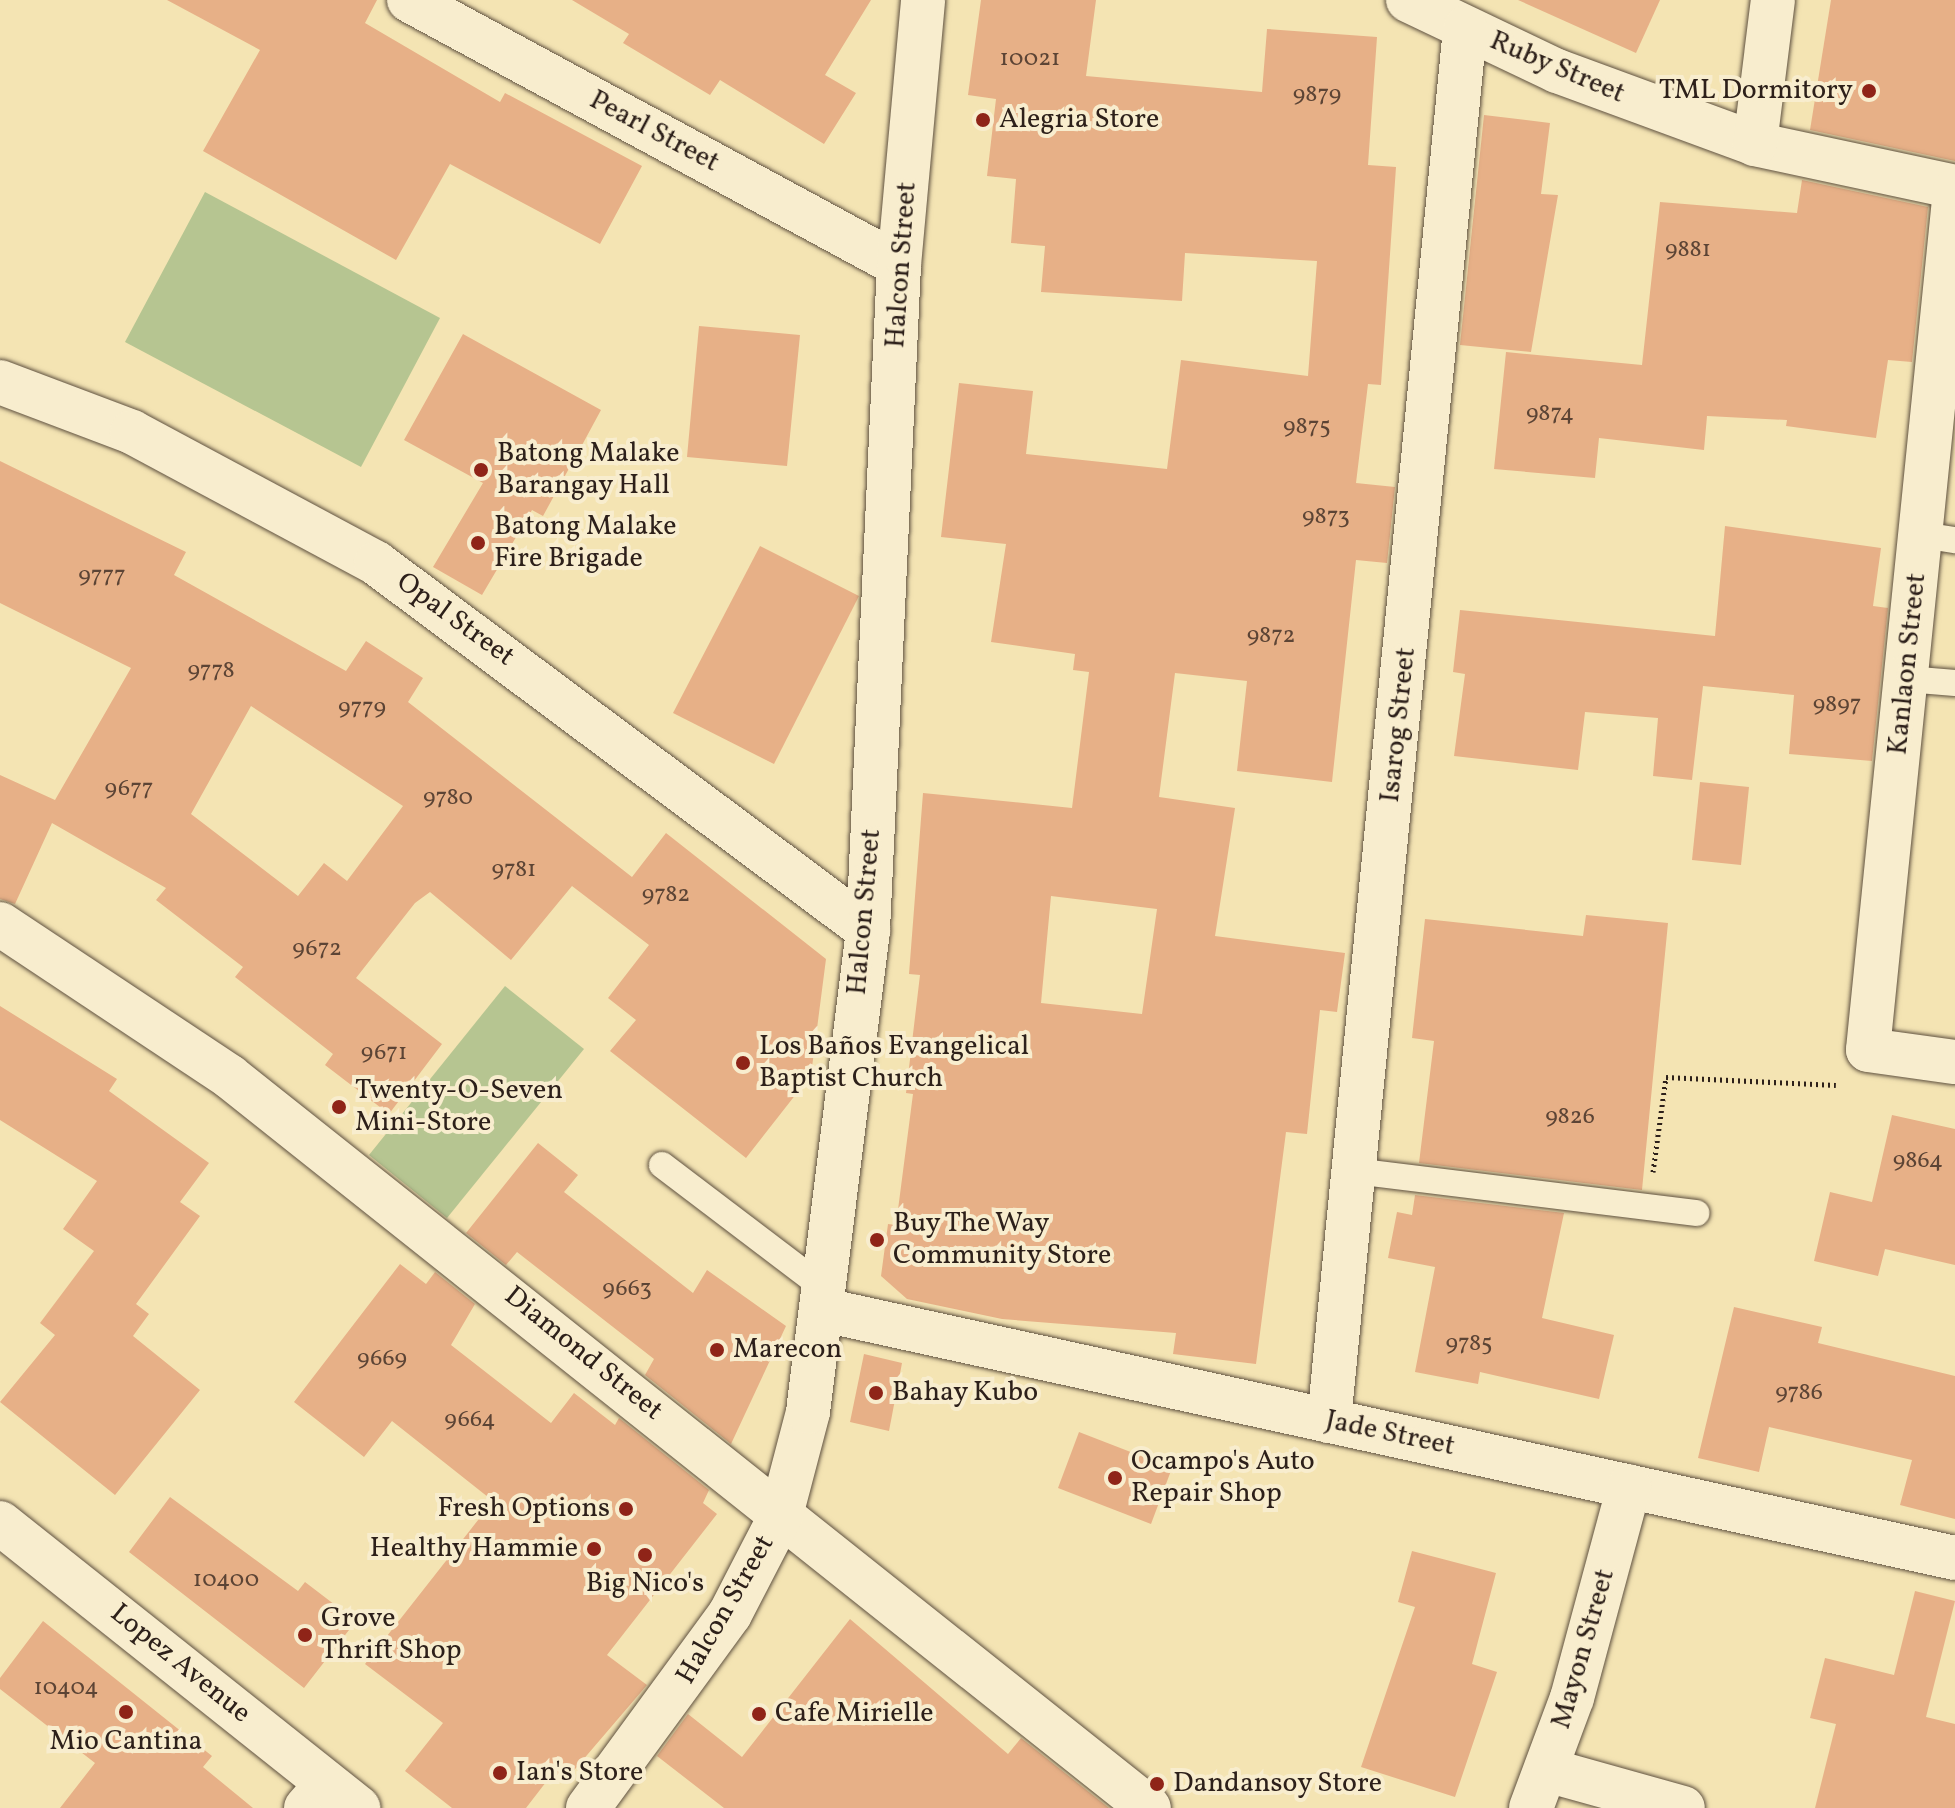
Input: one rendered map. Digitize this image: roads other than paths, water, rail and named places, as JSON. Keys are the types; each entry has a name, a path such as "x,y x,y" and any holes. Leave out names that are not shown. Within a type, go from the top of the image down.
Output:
{"street":[{"name":"Pearl Street","path":"409,0 899,265"},
{"name":"Halcon Street","path":"588,1808 730,1614 781,1515 826,1301 868,930 899,265 923,0"},
{"name":"Ruby Street","path":"1408,0 1465,29 1755,144"},
{"path":"1755,144 1773,0"},
{"name":"Isarog Street","path":"1329,1421 1465,29"},
{"name":"Kanlaon Street","path":"1755,144 1955,189 1939,538 1907,679 1868,1050 1955,1062"},
{"name":"Opal Street","path":"0,382 132,432 376,563 868,930"},
{"name":"Diamond Street","path":"0,924 230,1077 1149,1808"},
{"name":"Jade Street","path":"826,1301 1329,1421 1955,1558"},
{"name":"Mayon Street","path":"1539,1789 1629,1487"},
{"name":"Lopez Avenue","path":"0,1523 331,1800"},
{"path":"1539,1789 1683,1808"}],"lane":[{"path":"1907,679 1955,683"},
{"path":"662,1165 826,1301"},
{"path":"1354,1171 1649,1204 1696,1213"}],"place":[{"name":"TML Dormitory","path":"1869,91"},
{"name":"Alegria Store","path":"983,120"},
{"name":"Batong Malake Barangay Hall","path":"481,470"},
{"name":"Batong Malake Fire Brigade","path":"478,543"},
{"name":"Los Baños Evangelical Baptist Church","path":"743,1063"},
{"name":"Twenty-O-Seven Mini-Store","path":"339,1107"},
{"name":"Buy The Way Community Store","path":"877,1240"},
{"name":"Marecon","path":"717,1350"},
{"name":"Bahay Kubo","path":"876,1393"},
{"name":"Ocampo's Auto Repair Shop","path":"1115,1478"},
{"name":"Fresh Options","path":"626,1509"},
{"name":"Healthy Hammie","path":"594,1549"},
{"name":"Big Nico's","path":"645,1555"},
{"name":"Grove Thrift Shop","path":"305,1635"},
{"name":"Mio Cantina","path":"126,1712"},
{"name":"Cafe Mirielle","path":"759,1714"},
{"name":"Ian's Store","path":"500,1773"},
{"name":"Dandansoy Store","path":"1157,1784"}]}
